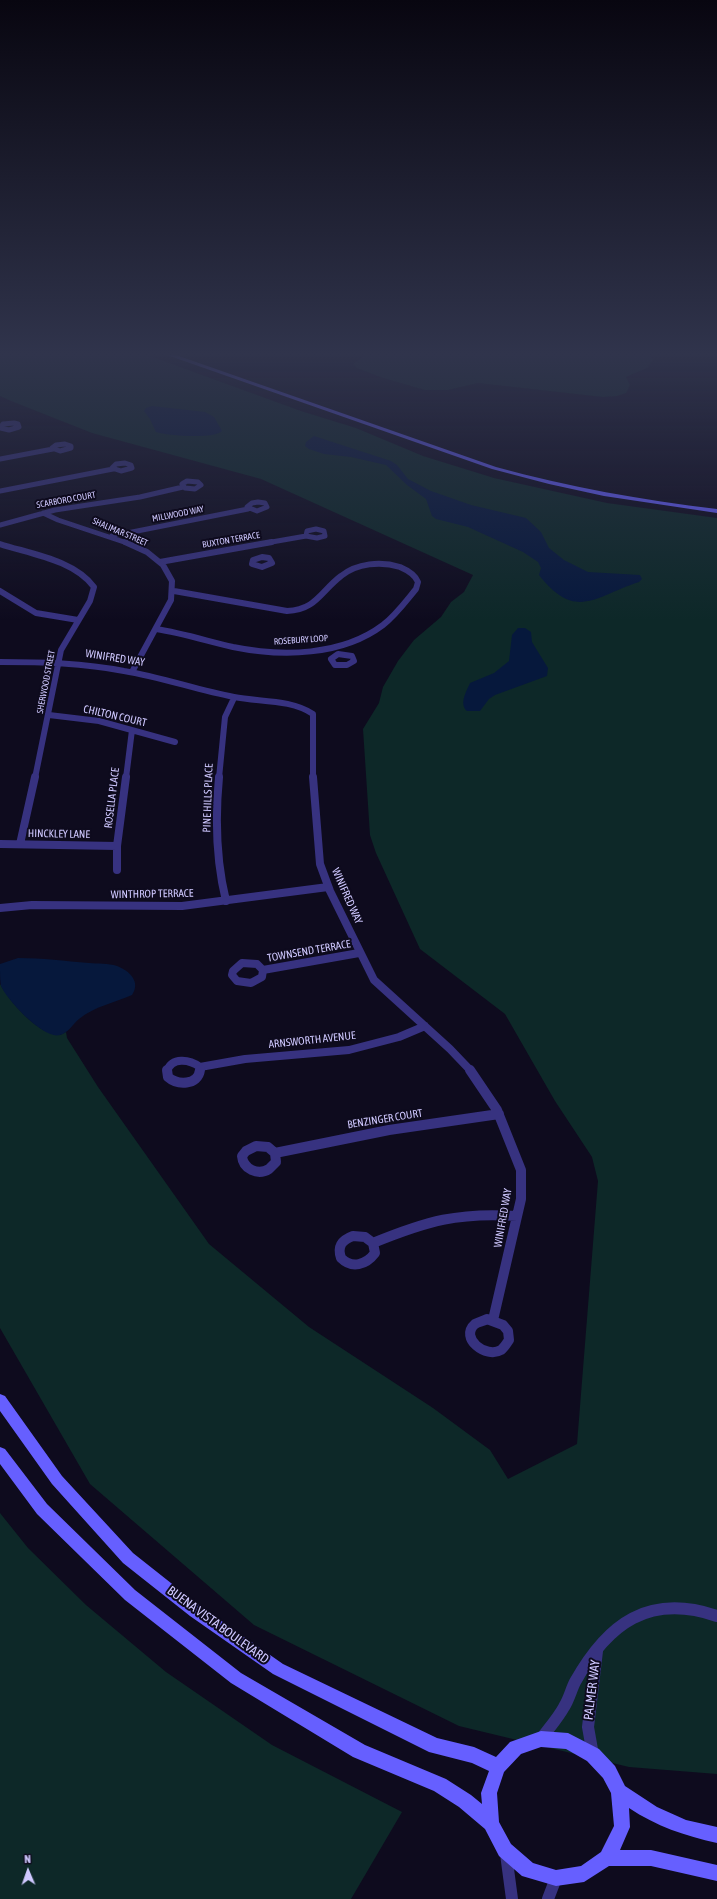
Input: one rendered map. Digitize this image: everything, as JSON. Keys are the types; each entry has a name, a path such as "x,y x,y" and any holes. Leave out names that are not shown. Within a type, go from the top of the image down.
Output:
{"main road":[{"path":"424,444 494,468 543,482 620,498 717,511"},
{"path":"441,444 515,468 551,477 614,490 717,505"},
{"name":"BUENA VISTA BOULEVARD","path":"0,1400 56,1480 128,1558 195,1611 278,1669 435,1746 474,1755 498,1767"},
{"path":"0,1453 42,1509 130,1595 236,1678 359,1751 440,1785 465,1801 491,1822"},
{"path":"541,1739 568,1741 594,1755 609,1772 619,1792 622,1828 607,1858 584,1874 556,1878 528,1870 505,1850 491,1822 489,1793 498,1767 516,1748 541,1739"},
{"path":"619,1792 651,1813 686,1828 717,1835"},
{"path":"607,1858 651,1858 717,1873"}],"street":[{"path":"0,459 53,449"},
{"path":"0,491 31,483 113,469"},
{"name":"SCARBORO COURT","path":"0,525 44,513 140,497 183,487"},
{"name":"MILLWOOD WAY","path":"111,536 248,509"},
{"name":"SHALIMAR STREET","path":"44,513 52,518 111,536 142,550 160,562 171,575 174,591"},
{"name":"BUXTON TERRACE","path":"160,562 306,536"},
{"name":"SHERWOOD STREET","path":"0,544 60,564 89,580 94,587 94,591 62,645 49,715 20,844"},
{"path":"249,546 258,558"},
{"name":"ROSEBURY LOOP","path":"156,630 258,651 292,652 332,648 368,634 384,624 418,586 418,579 406,570 390,565 360,566 347,571 312,605 301,610 288,612 273,611 211,597 174,591"},
{"path":"132,672 172,600 174,591"},
{"path":"0,592 36,612 49,616 78,620"},
{"path":"332,648 338,654"},
{"name":"WINIFRED WAY","path":"0,662 58,663 101,667 132,672 234,698 295,705 313,714 313,782 316,836 320,864 328,887 359,953 374,980 463,1062 484,1090 499,1114 510,1137 521,1170 521,1199 493,1320"},
{"name":"PINE HILLS PLACE","path":"226,901 218,867 219,778 225,717 234,698"},
{"name":"CHILTON COURT","path":"49,715 80,718 175,742"},
{"name":"ROSELLA PLACE","path":"117,870 117,846 132,730"},
{"name":"HINCKLEY LANE","path":"0,844 117,846"},
{"name":"WINTHROP TERRACE","path":"0,908 32,905 167,907 226,901 328,887"},
{"name":"TOWNSEND TERRACE","path":"263,970 359,953"},
{"name":"ARNSWORTH AVENUE","path":"200,1067 245,1059 349,1050 399,1037 425,1026"},
{"name":"BENZINGER COURT","path":"275,1154 389,1130 499,1114"},
{"path":"373,1243 430,1221 446,1217 480,1214 517,1216"},
{"name":"PALMER WAY","path":"541,1739 563,1709 576,1680 597,1650 614,1630 640,1613 677,1606 703,1611 717,1616"},
{"name":"PALMER WAY","path":"594,1755 588,1727 597,1650"},
{"path":"505,1850 512,1890 512,1899"},
{"path":"548,1899 556,1878"}],"green space":[{"path":"131,444 393,444 423,456 494,478 607,503 717,518 717,1774 629,1767 459,1726 254,1625 90,1484 0,1328 0,984 8,996 28,1019 40,1028 60,1035 66,1032 67,1038 98,1087 209,1244 309,1327 433,1408 490,1450 508,1479 577,1444 598,1181 592,1157 555,1101 505,1014 420,949 376,853 370,835 363,729 379,703 383,687 398,661 414,640 441,617 451,602 464,592 473,575 261,479"},
{"path":"0,1513 28,1548 86,1605 166,1672 272,1745 402,1812 351,1899 0,1899"}],"water":[{"path":"306,444 337,444 391,461 397,465 408,479 431,491 471,505 526,518 541,532 549,548 564,560 588,572 640,575 642,579 639,582 624,588 586,601 575,602 564,598 552,589 539,575 541,568 538,562 523,552 468,527 436,519 432,516 426,499 407,485 386,465 351,457 324,454 309,449 305,446"},
{"path":"518,628 525,628 531,632 532,642 548,668 547,676 495,695 489,699 480,711 467,711 463,701 470,683 494,673 509,661 512,635"},
{"path":"18,958 114,965 122,968 130,974 135,981 134,990 132,995 98,1008 85,1015 63,1034 53,1035 27,1018 10,1000 1,986 0,964"}]}
